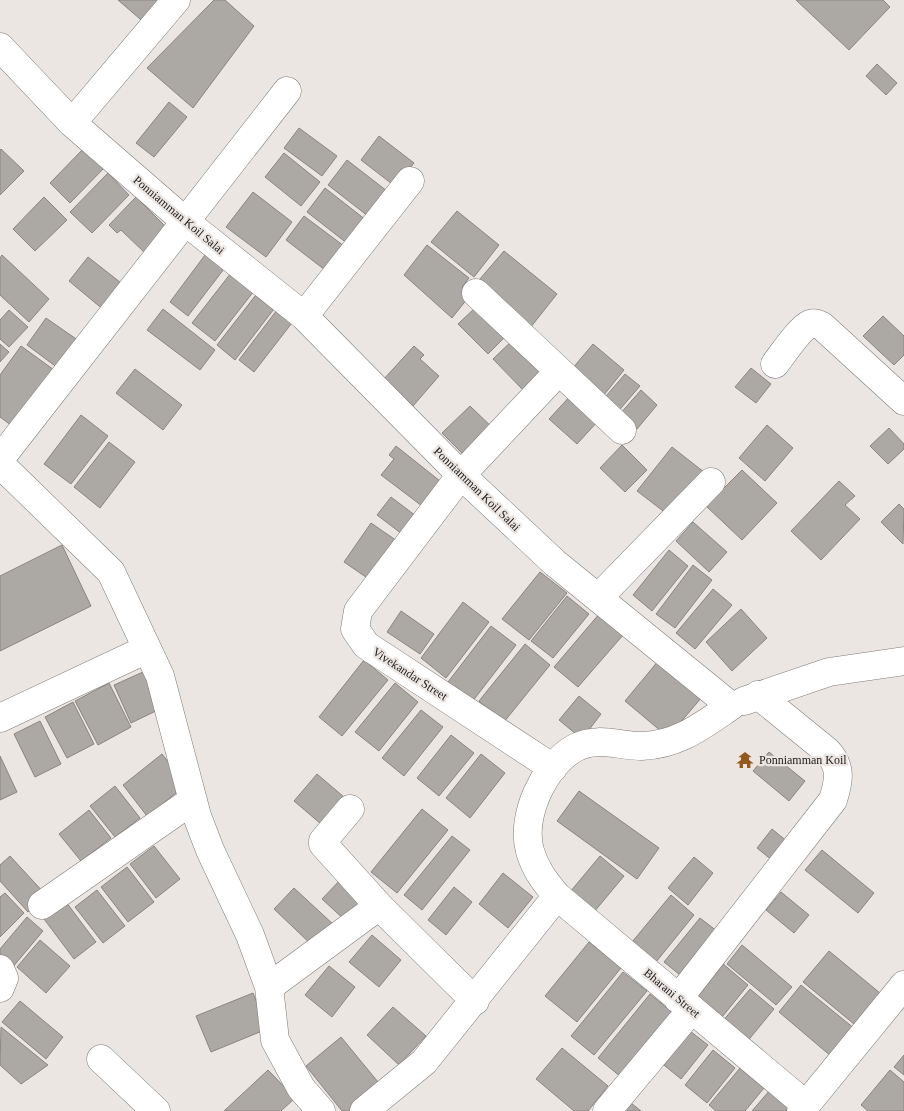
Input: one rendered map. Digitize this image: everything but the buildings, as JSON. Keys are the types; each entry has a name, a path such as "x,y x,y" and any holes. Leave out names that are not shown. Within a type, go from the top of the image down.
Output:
{"street":[{"path":"72,123 176,0"},
{"name":"Ponniamman Koil Salai","path":"0,47 72,123 186,222 304,316 461,475 555,563 731,706"},
{"path":"0,459 288,91"},
{"path":"304,316 410,181"},
{"path":"476,293 622,430"},
{"path":"775,364 804,328 811,323 816,324 822,326 904,401"},
{"name":"Vivekandar Street","path":"553,768 366,645 355,629 358,611 461,475 559,371"},
{"path":"0,464 110,572 160,676 193,800 210,850 250,935 269,987 275,1040 301,1088 321,1111"},
{"path":"598,598 711,482"},
{"path":"0,718 147,650"},
{"path":"376,1108 424,1062 475,1001 549,887 529,849 529,816 538,790 553,768 574,749 592,742 611,742 641,746 668,743 683,738 731,706 758,696 829,672 904,660"},
{"path":"607,1111 833,800 839,783 839,770 834,758 758,696"},
{"path":"42,905 193,800"},
{"path":"350,809 323,841 323,844 379,906 475,1001"},
{"name":"Bharani Street","path":"549,887 804,1108"},
{"path":"269,987 379,906"},
{"path":"0,969 4,978 0,988"},
{"path":"804,1108 904,985"},
{"path":"101,1059 156,1111"}],"place":[{"name":"Ponniamman Koil","path":"745,760"}]}
